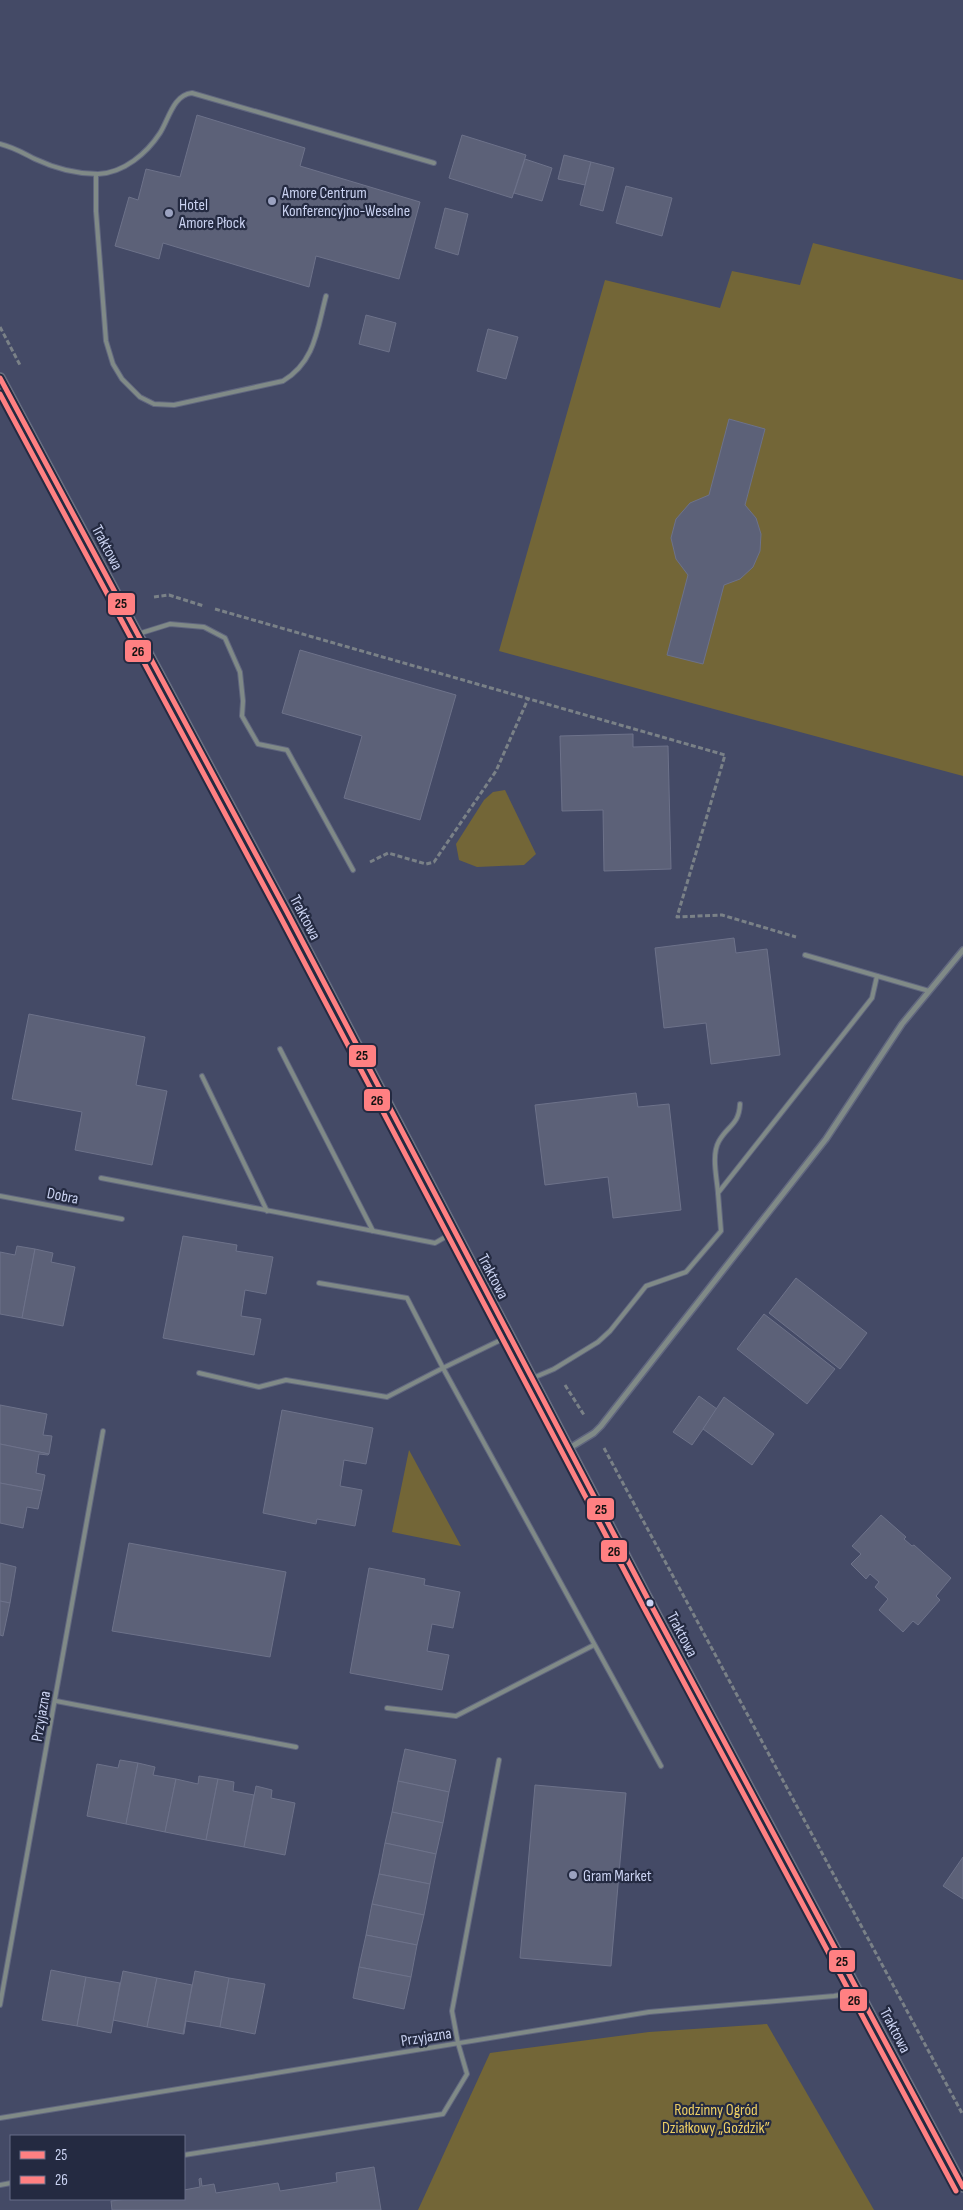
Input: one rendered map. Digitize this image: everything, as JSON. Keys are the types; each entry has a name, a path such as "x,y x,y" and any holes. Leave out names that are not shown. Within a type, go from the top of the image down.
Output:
{"main road":[{"name":"Traktowa","path":"0,378 283,906 568,1450 963,2187"}],"street":[{"path":"568,1450 594,1433 826,1139 902,1024 963,950"}],"lane":[{"path":"0,144 13,147 55,167 80,173 96,174 118,170 135,160 147,149 160,133 177,100 185,94 192,93 434,163"},
{"path":"96,174 96,211 106,341 117,372 140,397 154,404 174,405 283,381 296,373 310,356 326,296"},
{"path":"138,634 170,624 204,627 225,638 240,672 243,701 242,716 258,744 287,750 353,870"},
{"path":"805,955 929,991"},
{"path":"718,1193 872,998 877,976"},
{"path":"280,1049 373,1231"},
{"path":"202,1076 267,1211"},
{"path":"531,1379 554,1369 598,1342 610,1331 646,1286 686,1272 721,1231 715,1156 718,1142 740,1116 740,1104"},
{"path":"101,1178 435,1243 454,1232"},
{"name":"Dobra","path":"0,1196 122,1219"},
{"path":"319,1283 407,1298 443,1368 660,1766"},
{"path":"199,1373 259,1387 286,1380 387,1397 509,1336"},
{"name":"Przyjazna","path":"0,2004 56,1701 103,1431"},
{"path":"387,1708 456,1716 594,1645"},
{"path":"56,1701 296,1747"},
{"path":"185,2155 443,2114 467,2074 458,2043 452,2011 499,1760"},
{"name":"Przyjazna","path":"0,2118 649,2012 834,1996 858,1991"}],"path":[{"path":"0,327 23,370"},
{"path":"154,597 169,595 725,755 677,917 722,915 796,937"},
{"path":"353,870 388,853 426,864 434,862 496,771 528,699"},
{"path":"554,1369 613,1462 963,2115"}],"green space":[{"path":"813,243 963,280 963,776 499,651 605,280 720,308 732,271 800,285"},
{"path":"505,790 536,854 524,865 477,867 459,860 456,844 484,800 493,792"},
{"path":"409,1450 461,1546 392,1532"},
{"name":"Rodzinny Ogród Działkowy „Goździk”","path":"767,2024 874,2210 418,2210 490,2053 649,2032"}],"building":[{"name":"Amore Centrum Konferencyjno-Weselne","path":"197,115 305,148 300,166 420,202 399,279 316,256 309,287 163,243 159,259 115,246 129,197 138,200 146,169 180,177"},
{"path":"462,135 526,155 512,198 449,178"},
{"path":"564,155 591,162 585,185 558,179"},
{"path":"525,159 552,168 542,201 514,193"},
{"path":"591,162 614,168 603,211 580,205"},
{"path":"626,186 672,198 662,236 616,223"},
{"path":"445,208 468,214 458,255 435,248"},
{"path":"366,315 396,323 389,352 359,344"},
{"path":"488,329 518,337 506,379 477,371"},
{"path":"729,419 765,429 745,505 756,518 761,534 760,551 753,567 740,579 724,585 703,664 667,655 688,575 676,559 671,538 676,519 690,503 709,495"},
{"path":"300,650 456,695 420,820 344,798 362,736 282,713"},
{"path":"633,734 633,747 668,746 671,869 604,871 603,810 562,811 560,736"},
{"path":"734,938 736,953 767,949 780,1055 711,1064 706,1023 664,1028 655,948"},
{"path":"29,1014 145,1037 136,1085 167,1091 152,1165 75,1150 82,1112 12,1099"},
{"path":"636,1093 638,1107 669,1104 681,1210 613,1218 608,1177 545,1185 535,1105"},
{"path":"183,1236 237,1245 236,1251 273,1257 266,1294 245,1290 241,1316 261,1319 254,1355 163,1338"},
{"path":"17,1246 35,1249 22,1318 0,1314 0,1252 15,1255"},
{"path":"35,1249 53,1253 51,1262 75,1267 63,1326 22,1318"},
{"path":"796,1278 867,1333 840,1369 769,1313"},
{"path":"764,1314 835,1369 807,1404 737,1349"},
{"path":"699,1396 717,1409 692,1445 673,1432"},
{"path":"724,1397 774,1434 752,1465 703,1429"},
{"path":"0,1405 47,1414 43,1435 52,1436 49,1454 0,1444"},
{"path":"282,1410 373,1428 366,1464 344,1460 340,1486 362,1490 355,1526 317,1519 316,1524 263,1513"},
{"path":"0,1444 49,1454 39,1454 36,1473 45,1475 42,1491 0,1483"},
{"path":"0,1483 42,1491 38,1509 27,1507 23,1528 0,1523"},
{"path":"881,1515 906,1537 904,1539 912,1546 914,1545 951,1578 936,1596 940,1600 918,1625 913,1621 903,1632 879,1610 888,1599 875,1587 879,1582 870,1574 866,1579 851,1564 861,1554 852,1546"},
{"path":"129,1543 286,1572 270,1657 112,1631"},
{"path":"0,1563 16,1567 10,1603 0,1601"},
{"path":"369,1568 425,1579 424,1585 460,1592 453,1628 432,1624 427,1651 449,1655 442,1690 350,1673"},
{"path":"0,1601 10,1603 3,1636 0,1635"},
{"path":"405,1749 456,1760 449,1792 398,1781"},
{"path":"120,1760 138,1763 126,1824 87,1816 97,1764 118,1768"},
{"path":"138,1763 155,1767 153,1775 176,1779 165,1832 126,1824"},
{"path":"199,1776 218,1779 206,1840 165,1832 176,1779 198,1784"},
{"path":"218,1779 234,1782 233,1791 254,1795 244,1847 206,1840"},
{"path":"398,1781 449,1792 443,1823 392,1812"},
{"name":"Gram Market","path":"535,1785 626,1793 611,1966 520,1958"},
{"path":"256,1786 272,1790 271,1798 295,1803 285,1855 244,1847"},
{"path":"392,1812 443,1823 436,1854 385,1843"},
{"path":"385,1843 436,1854 430,1884 379,1874"},
{"path":"963,1857 963,1899 943,1886"},
{"path":"379,1874 430,1884 424,1915 372,1904"},
{"path":"372,1904 424,1915 417,1945 366,1935"},
{"path":"366,1935 417,1945 411,1977 359,1967"},
{"path":"359,1967 411,1977 404,2009 353,1998"},
{"path":"51,1970 86,1977 77,2026 42,2020"},
{"path":"123,1971 157,1978 147,2027 113,2020"},
{"path":"195,1971 229,1978 220,2027 186,2021 183,2034"},
{"path":"86,1977 120,1983 111,2033 77,2026"},
{"path":"157,1978 192,1985 183,2034 147,2027"},
{"path":"229,1978 265,1984 255,2034 220,2027"},
{"path":"374,2167 381,2210 112,2210 111,2201 185,2200 185,2190 200,2187 199,2179 201,2178 202,2186 214,2184 216,2193 278,2183 280,2191 337,2182 336,2173"}],"transit line":[{"name":"25","path":"0,378 288,914 650,1603 963,2187"},
{"name":"26","path":"0,394 281,918 643,1606 956,2191"}],"place":[{"name":"Amore Centrum Konferencyjno-Weselne","path":"272,201"},
{"name":"Hotel Amore Płock","path":"169,213"},
{"name":"Gram Market","path":"573,1875"}]}
